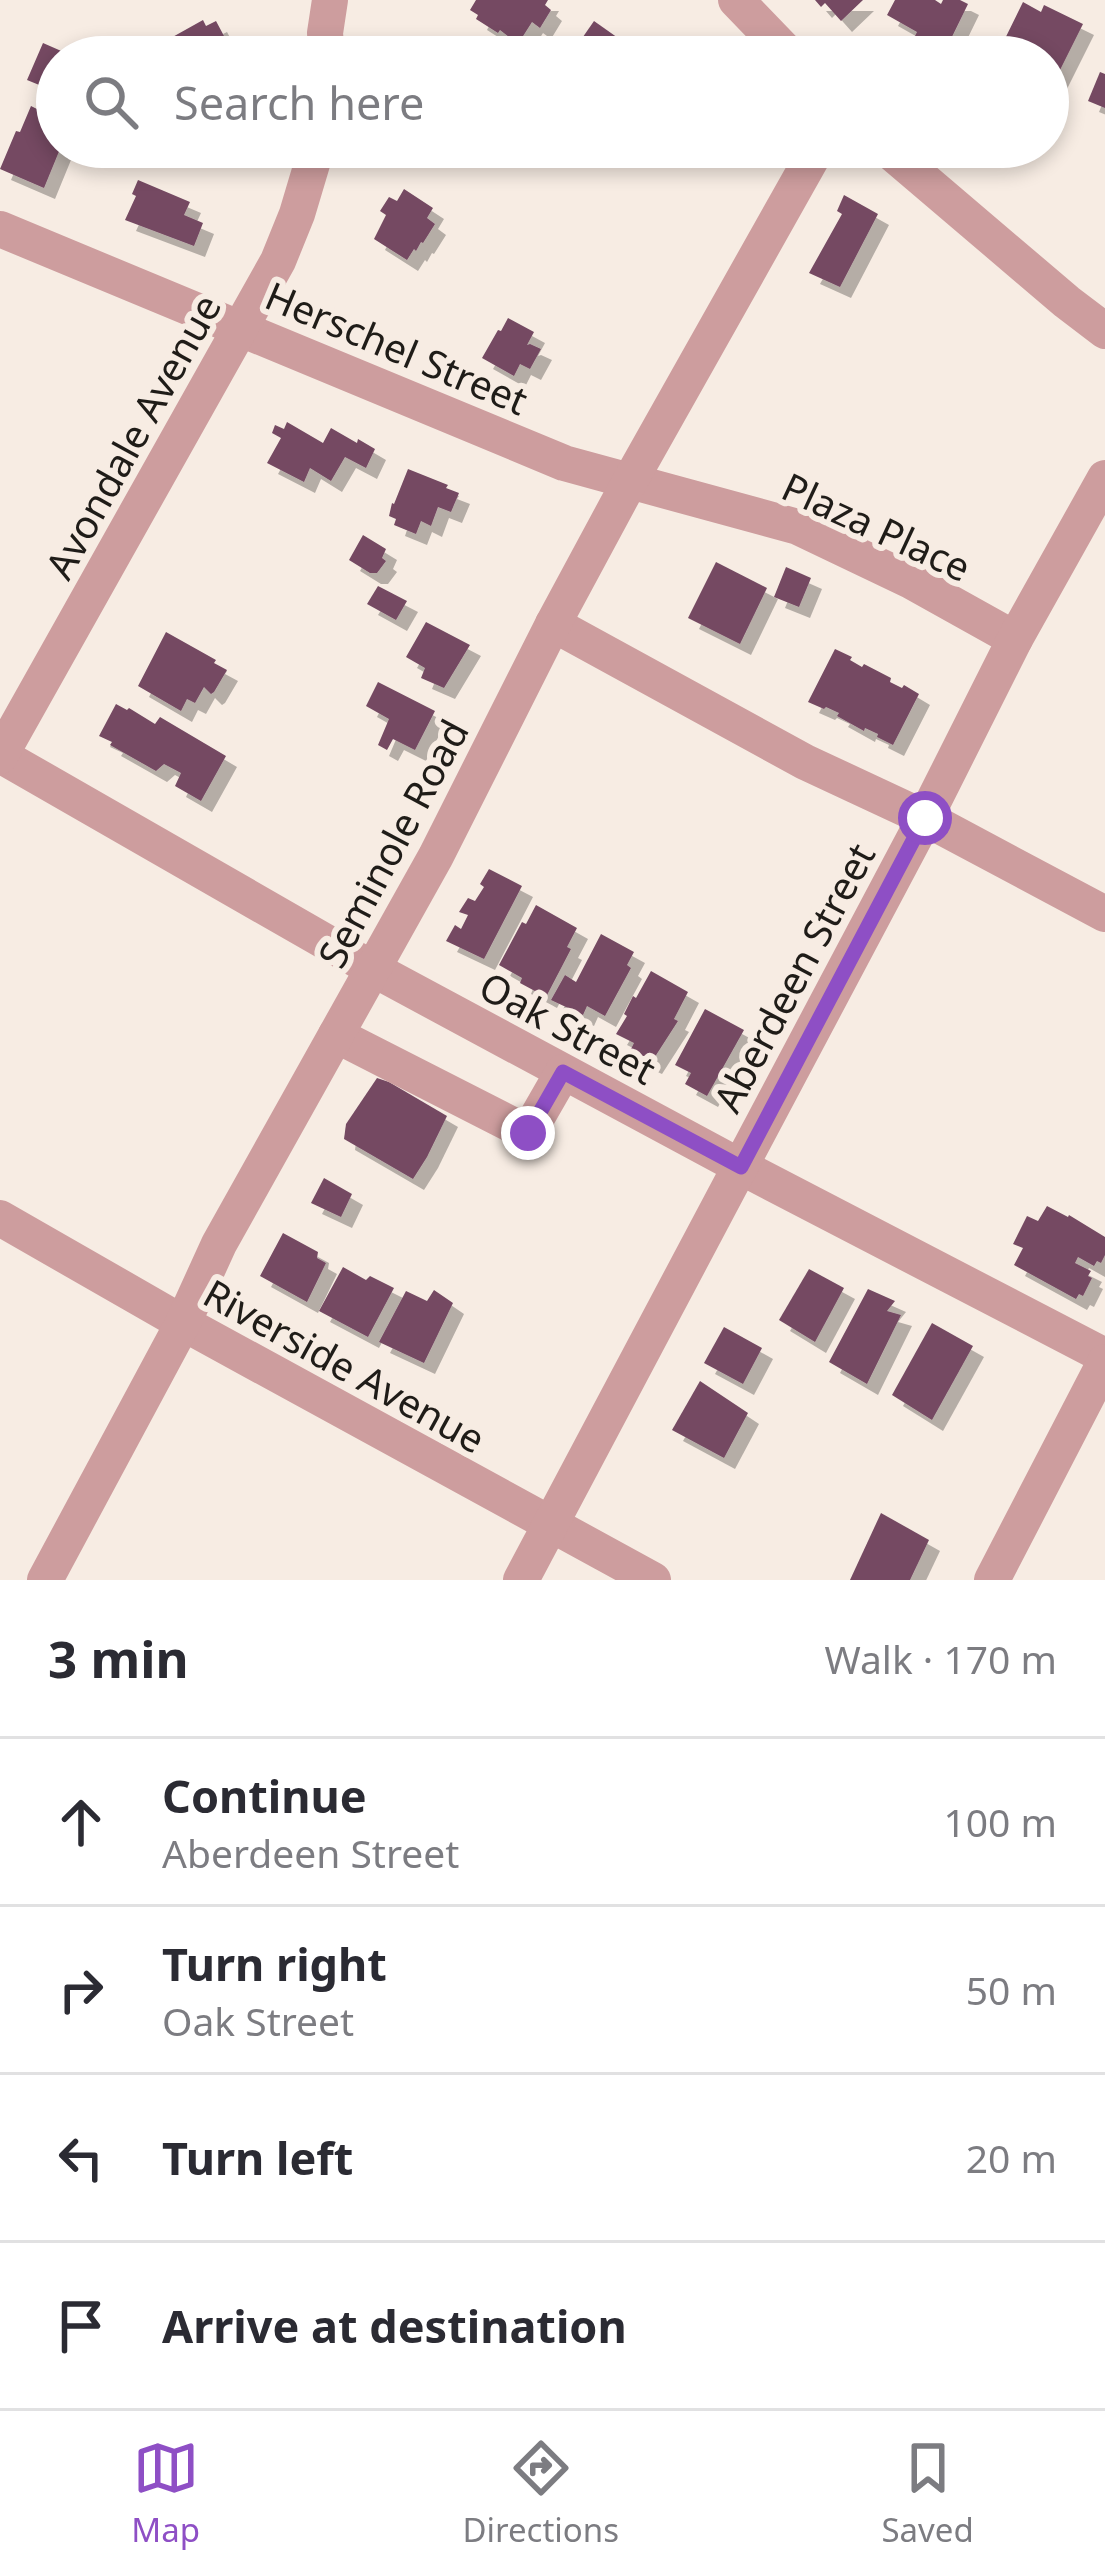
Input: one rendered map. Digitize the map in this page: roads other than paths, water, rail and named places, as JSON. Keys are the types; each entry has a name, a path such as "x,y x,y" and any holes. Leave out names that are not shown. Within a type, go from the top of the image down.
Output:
{"street":[{"path":"302,0 317,0"},
{"path":"325,36 330,0"},
{"path":"736,0 770,36"},
{"name":"Avondale Avenue","path":"0,756 278,261 311,168"},
{"name":"Seminole Road","path":"45,1580 183,1324 219,1244 436,856 630,481 806,168"},
{"path":"910,168 1105,332"},
{"name":"Herschel Street","path":"0,229 564,464 630,481"},
{"name":"Aberdeen Street","path":"521,1580 1015,639 1105,478"},
{"name":"Plaza Place","path":"630,481 798,527 1015,639"},
{"path":"554,624 805,762 925,818 1105,914"},
{"name":"Oak Street","path":"0,756 373,969 1105,1359"},
{"path":"336,1035 528,1133 563,1072"},
{"name":"Riverside Avenue","path":"0,1218 183,1324 653,1580"},
{"path":"992,1580 1105,1359"}]}
